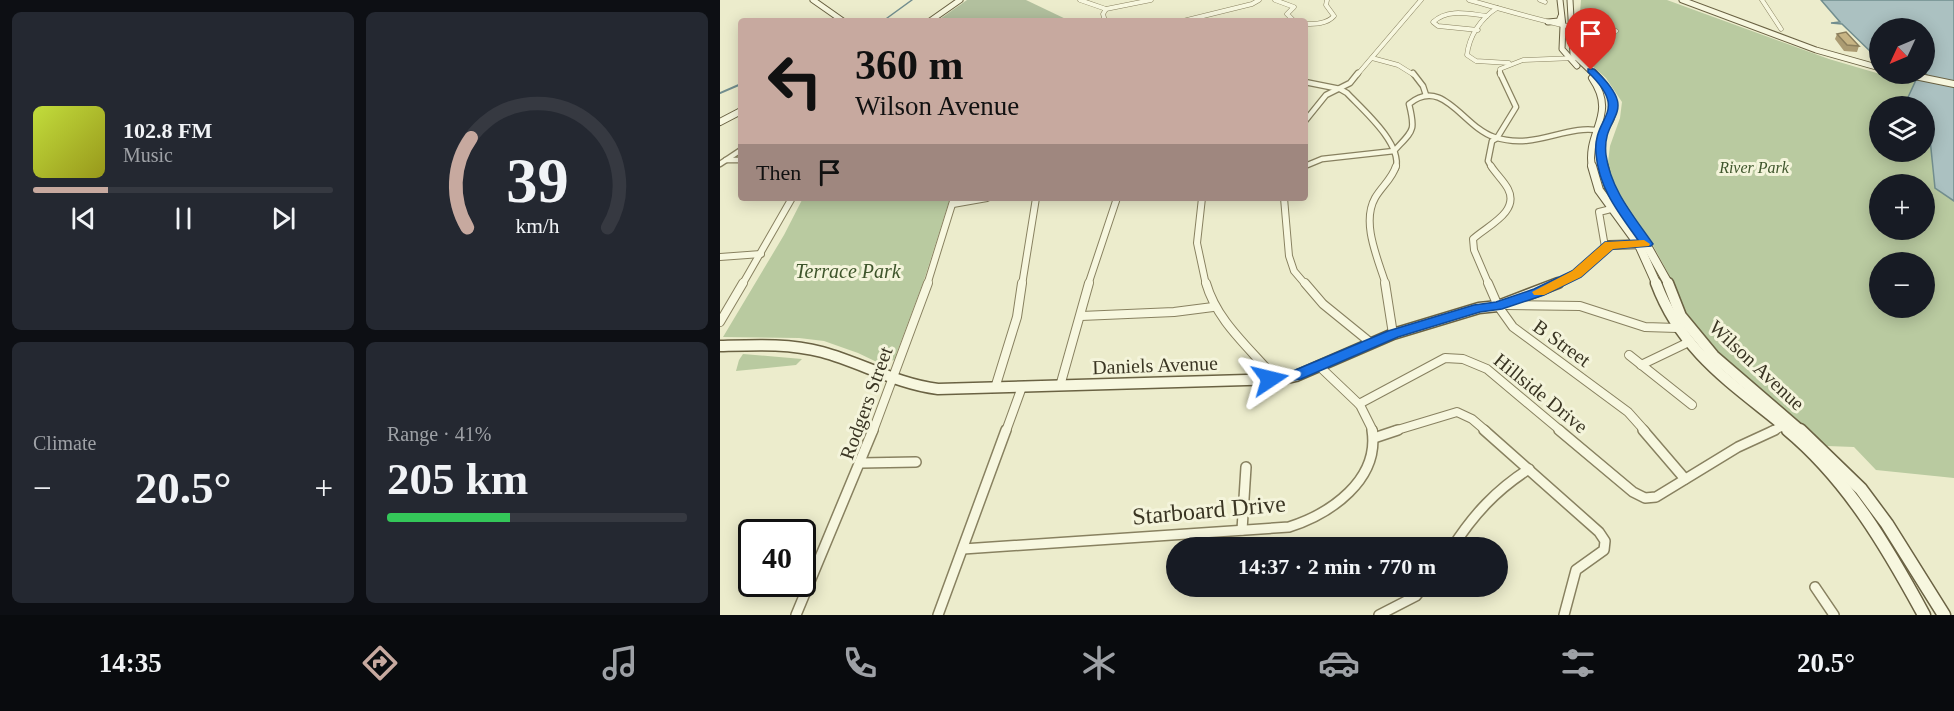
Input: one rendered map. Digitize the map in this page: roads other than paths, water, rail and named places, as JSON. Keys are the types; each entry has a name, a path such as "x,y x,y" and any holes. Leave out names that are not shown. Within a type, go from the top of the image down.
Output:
{"main road":[{"path":"813,0 839,18"},
{"path":"934,18 960,0"},
{"path":"1560,0 1563,26 1562,49 1572,58"},
{"path":"1570,0 1573,27 1570,44 1572,58"},
{"path":"1682,0 1816,50 1869,64"},
{"path":"1548,22 1559,21 1561,16"},
{"name":"Wilson Avenue","path":"1572,58 1603,93 1605,103 1596,130 1591,163 1598,186 1611,208 1642,244 1662,301 1677,328 1724,376 1787,424 1846,488 1904,578 1924,615"},
{"name":"Wilson Avenue","path":"1572,58 1598,76 1612,94 1614,105 1612,116 1600,152 1609,188 1642,244 1666,278 1681,316 1700,342 1787,424 1862,489 1900,543 1944,615"},
{"path":"1935,79 1954,83"},
{"path":"720,122 738,113"},
{"path":"1605,247 1614,244 1642,244"},
{"name":"Daniels Avenue","path":"720,346 784,345 806,348 841,358 891,380 932,389 1270,379 1296,376 1393,334 1479,308 1498,306 1539,292 1576,274 1605,247"}],"street":[{"path":"1080,0 1106,9 1151,0"},
{"path":"1194,18 1260,0"},
{"path":"1275,0 1295,8 1287,14 1291,18"},
{"path":"1308,24 1327,22 1334,16 1326,4 1327,0"},
{"path":"1308,117 1326,95 1350,83 1421,0"},
{"path":"1468,0 1563,26 1607,33 1616,30 1604,26 1593,29"},
{"path":"1761,0 1782,28"},
{"path":"1497,8 1487,16 1478,30 1466,51 1469,57 1486,62 1511,63 1572,58"},
{"path":"1104,18 1103,14 1106,9"},
{"path":"1478,30 1438,26 1433,22 1438,16 1447,13 1487,16"},
{"path":"1372,58 1404,67 1425,88 1426,95"},
{"name":"B Street","path":"1511,63 1500,69 1499,77 1514,98 1516,107 1514,114 1497,138 1492,141 1488,161 1509,189 1511,203 1505,214 1480,231 1473,239 1474,250 1498,306 1525,337 1628,412 1685,479"},
{"path":"1308,83 1340,88 1347,93 1390,141 1394,151 1397,162 1395,171 1378,191 1372,207 1371,226 1374,247 1389,298 1393,334"},
{"path":"1308,165 1322,159 1394,151 1412,131 1414,124 1410,104 1414,99 1426,95 1437,96 1448,101 1479,130 1497,138 1533,141 1585,128 1605,132"},
{"path":"720,164 738,152"},
{"path":"726,160 738,160"},
{"path":"720,322 790,201"},
{"name":"Rodgers Street","path":"796,615 861,463 934,266 954,201"},
{"path":"995,388 1017,316 1036,201"},
{"path":"1060,386 1092,272 1116,201"},
{"path":"1202,201 1197,243 1200,264 1213,307 1267,369 1270,379"},
{"path":"1284,201 1289,256 1294,271 1323,304 1371,343"},
{"path":"1605,247 1599,213 1611,208"},
{"path":"720,257 761,254"},
{"path":"1498,306 1557,304 1580,306 1645,327 1677,328"},
{"path":"1081,316 1174,312 1213,307"},
{"path":"1641,364 1689,342"},
{"path":"1629,354 1692,405"},
{"name":"Hillside Drive","path":"1359,404 1445,358 1459,357 1473,360 1585,450 1633,492 1645,498 1656,497 1685,479"},
{"path":"1319,366 1359,404 1370,421 1374,438 1435,416 1457,412 1472,419 1599,532 1605,541 1604,550 1576,570 1564,615"},
{"path":"938,615 993,460 1022,387"},
{"path":"1685,479 1738,447 1787,424"},
{"name":"Starboard Drive","path":"963,549 1289,527 1305,523 1345,499 1362,478 1374,438"},
{"path":"861,463 916,462"},
{"path":"1242,530 1246,467"},
{"path":"1459,537 1478,508 1500,487 1529,469"},
{"path":"1815,587 1834,615"},
{"path":"1379,615 1414,597"}],"waterway":[{"path":"887,18 912,0"},
{"path":"720,93 738,85"}],"park label":[{"name":"River Park","path":"1754,167"},
{"name":"Terrace Park","path":"848,271"}]}
